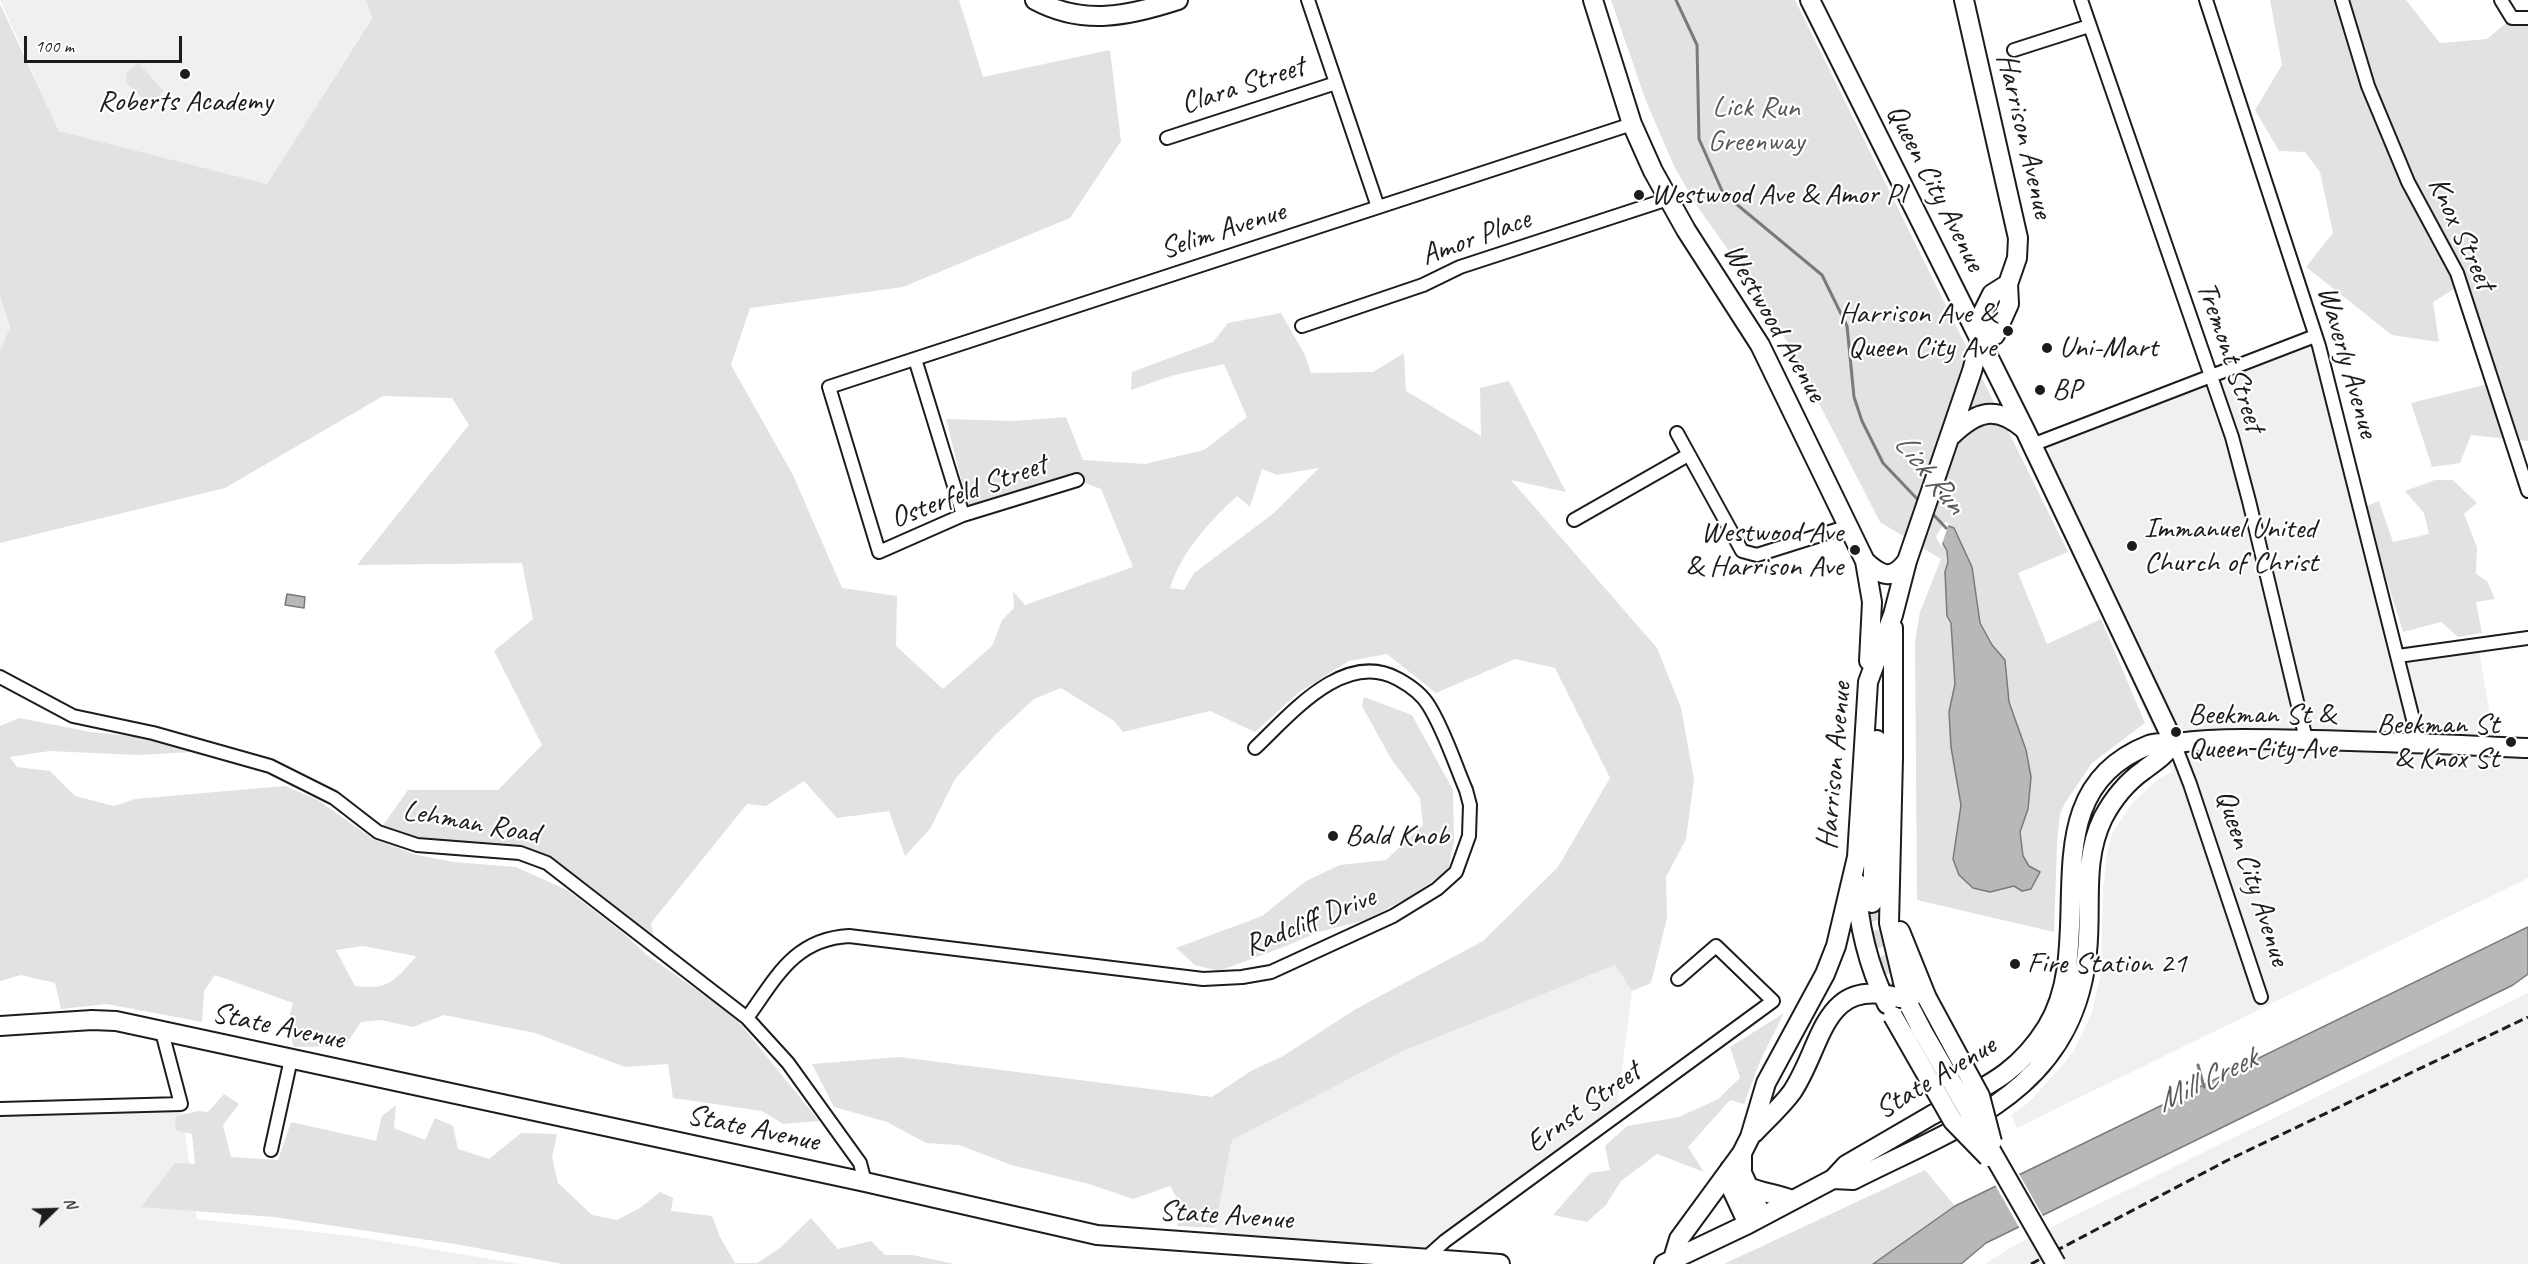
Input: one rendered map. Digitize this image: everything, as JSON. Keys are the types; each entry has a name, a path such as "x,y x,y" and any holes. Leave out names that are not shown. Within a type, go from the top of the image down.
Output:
{"main road":[{"path":"1035,0 1058,10 1098,17 1141,12 1178,0"},
{"name":"Westwood Avenue","path":"1593,0 1632,124 1668,199 1760,345 1865,561 1871,585 1872,606 1868,682"},
{"name":"Queen City Avenue","path":"1810,0 2029,438 2174,743"},
{"name":"Harrison Avenue","path":"1755,1220 1742,1173 1746,1145 1766,1083 1825,974 1836,946 1857,857 1868,682 1893,615 1907,561 1939,472 1980,341 1995,335 2009,304 2008,284 2017,258 2018,238 1964,0"},
{"path":"1951,435 1968,420 1987,413 2004,416 2029,438"},
{"path":"1865,561 1877,572 1887,575 1899,572 1907,561"},
{"path":"1893,615 1893,758 1889,876 1884,903 1903,982 1919,1025"},
{"path":"1880,648 1871,873 1927,998 1980,1096 2000,1173"},
{"path":"2174,743 2208,739 2306,739 2528,748"},
{"name":"State Avenue","path":"1668,1263 1833,1179 1853,1180 1978,1116 2015,1092 2046,1061 2070,1024 2083,986 2088,949 2089,865 2097,831 2108,809 2122,789 2143,770 2164,756 2174,743"},
{"path":"1857,857 1862,925 1882,993 1953,1121 2000,1173"},
{"path":"1862,925 2000,1173 2054,1264"},
{"path":"1746,1145 1791,1092 1830,1016 1842,1002 1852,997 1882,993 1905,1003 1919,1025 2054,1264"},
{"name":"State Avenue","path":"0,1026 92,1020 116,1021 865,1182 1096,1235 1500,1264"},
{"name":"Harrison Avenue","path":"1668,1263 1679,1239 1746,1145"},
{"path":"1730,1169 1728,1181 1755,1220"},
{"path":"1746,1186 1792,1200"}],"street":[{"path":"1308,0 1378,207"},
{"name":"Tremont Street","path":"2081,0 2238,458 2306,739"},
{"name":"Waverly Avenue","path":"2206,0 2315,336 2419,743"},
{"name":"Knox Street","path":"2342,0 2368,86 2408,182 2457,273 2528,491"},
{"path":"2501,0 2512,18 2528,18"},
{"path":"2014,50 2090,26"},
{"name":"Clara Street","path":"1167,138 1336,83"},
{"name":"Selim Avenue","path":"879,552 829,387 1632,124"},
{"name":"Amor Place","path":"1302,326 1423,285 1460,267 1668,199"},
{"path":"2029,438 2210,376 2315,336"},
{"path":"915,359 963,515"},
{"path":"1677,433 1738,547 1747,554 1757,555 1849,526"},
{"path":"1574,520 1688,455"},
{"name":"Osterfeld Street","path":"879,552 963,515 1077,480"},
{"path":"2398,656 2528,638"},
{"name":"Radcliff Drive","path":"747,1018 794,956 813,944 834,937 849,936 1203,979 1242,977 1271,972 1393,916 1437,889 1456,872 1469,836 1470,805 1466,790 1428,704 1402,681 1388,673 1370,671 1336,679 1303,704 1255,748"},
{"name":"Lehman Road","path":"0,677 72,716 153,733 270,766 334,798 378,832 417,845 520,853 534,857 559,871 747,1018 788,1063 860,1163 865,1182"},
{"name":"Queen City Avenue","path":"2174,743 2190,784 2261,997"},
{"name":"Ernst Street","path":"1426,1258 1445,1240 1773,1001 1716,946 1678,979"},
{"path":"0,1109 181,1104 162,1032"},
{"path":"271,1150 291,1059"}],"shaded area":[{"name":"Roberts Academy","path":"0,0 366,0 372,17 267,184 59,131"},
{"path":"0,296 10,327 0,351"},
{"path":"2310,342 2391,661 2479,649 2497,757 2528,759 2528,878 2017,1128 2011,1115 2028,1103 2073,1052 2092,1013 2101,972 2103,891 2107,852 2113,832 2131,805 2158,779 2172,772 2029,450"},
{"path":"1945,525 1954,528 1972,567 1980,623 1992,645 2005,660 2009,702 2026,750 2031,777 2028,809 2020,832 2023,856 2029,866 2040,872 2031,889 2022,891 2014,886 1990,892 1973,888 1959,875 1953,859 1961,805 1951,747 1949,712 1955,684 1951,623 1947,616 1945,572 1948,562 1947,551 1939,536"},
{"path":"287,594 305,597 304,608 285,605"},
{"path":"2528,927 2528,974 2513,985 1986,1243 1961,1264 1873,1264 1955,1206"},
{"path":"1615,965 1632,991 1616,1116 1445,1241 1454,1261 1220,1244 1215,1228 1232,1140 1401,1052"},
{"path":"2528,993 2528,1264 1985,1264 2013,1246"},
{"path":"181,1104 197,1219 352,1236 520,1264 0,1264 0,1109"}],"green space":[{"path":"366,0 959,0 983,77 1110,50 1121,141 1070,218 903,287 750,308 731,365 793,475 842,588 897,596 896,646 943,689 992,646 1002,620 1014,608 1013,591 1025,605 1133,567 1101,489 1072,478 968,507 946,419 1014,421 1066,417 1083,460 1145,464 1204,450 1247,417 1224,364 1171,376 1131,390 1132,372 1213,342 1228,323 1281,313 1305,355 1311,373 1373,372 1404,353 1406,391 1481,436 1480,388 1509,381 1566,492 1511,480 1657,648 1681,708 1694,779 1686,839 1666,877 1667,918 1651,983 1632,991 1615,965 1401,1052 1232,1140 1215,1228 1177,1226 1183,1209 1170,1186 1133,1199 1089,1184 1011,1165 959,1145 926,1143 887,1122 834,1107 812,1064 900,1057 1212,1097 1251,1071 1283,1056 1356,1009 1483,941 1558,867 1610,778 1555,668 1515,659 1436,693 1387,654 1349,661 1298,693 1255,732 1210,711 1123,732 1114,721 1061,688 1034,699 995,735 955,779 930,829 905,856 889,811 837,818 804,781 766,806 747,804 651,923 655,945 547,863 455,848 378,832 408,790 498,790 542,745 494,651 533,619 522,563 357,565 469,425 452,398 383,396 225,488 0,543 0,351 10,327 0,296 0,4 59,131 267,184 372,18","holes":["1319,468 1274,513 1194,573 1184,590 1170,588 1189,549 1216,516 1237,496 1250,507 1262,469 1277,475"]},
{"name":"Lick Run Greenway","path":"1611,0 1795,0 2068,552 2018,573 2047,644 2101,619 2145,723 2092,763 2060,814 2054,932 1917,900 1915,641 1920,612 1941,559 1880,522 1788,343 1737,262 1697,206 1674,166 1646,101"},
{"path":"2270,0 2406,0 2440,43 2487,39 2512,18 2528,18 2528,441 2471,435 2460,463 2432,467 2411,403 2500,381 2459,286 2433,302 2439,342 2392,335 2306,267 2333,233 2320,172 2305,152 2279,151 2255,110 2282,65"},
{"path":"138,63 164,91 154,99 145,101 127,83 126,74"},
{"path":"2435,480 2453,480 2477,503 2464,514 2477,547 2476,574 2487,581 2495,599 2476,602 2482,633 2458,637 2441,622 2403,632 2364,507 2379,501 2393,542 2429,534 2424,513 2405,491"},
{"path":"1364,697 1412,715 1453,790 1454,842 1448,870 1413,895 1365,920 1319,932 1219,971 1195,965 1176,948 1262,916 1306,881 1340,865 1386,860 1423,825 1420,798 1390,757 1362,706"},
{"path":"19,718 91,732 141,737 192,752 138,755 50,751 10,757 17,767 50,771 75,796 114,806 135,799 285,786 318,800 373,839 417,855 454,862 516,867 567,890 623,933 647,955 734,1016 819,1121 783,1124 762,1111 673,1098 668,1064 625,1067 535,1033 444,1015 413,1027 381,1020 361,1022 345,1046 293,1047 289,1018 293,1003 215,975 204,991 202,1022 107,1004 61,1009 55,983 21,975 0,981 0,726","holes":["363,946 415,956 390,982 376,987 367,987 355,986 336,950"]},
{"path":"1784,1013 1761,1059 1744,1104 1730,1100 1688,1147 1704,1172 1657,1154 1621,1181 1606,1205 1587,1222 1553,1215 1590,1173 1610,1170 1605,1146 1627,1126 1679,1117 1718,1099 1740,1078 1730,1047"},
{"path":"224,1094 239,1104 223,1125 231,1157 278,1160 291,1122 376,1141 382,1116 396,1105 394,1128 425,1140 435,1118 453,1126 458,1149 489,1159 521,1133 557,1134 552,1157 558,1183 592,1215 617,1220 640,1208 660,1192 673,1198 671,1211 712,1216 720,1237 735,1263 757,1263 779,1249 811,1218 838,1249 871,1241 885,1255 912,1255 955,1264 563,1264 455,1244 274,1217 141,1207 175,1163 195,1164 192,1134 175,1130 176,1116 198,1111 208,1112"},
{"path":"1925,1170 1955,1206 1873,1264 1724,1264"}],"pier":[{"path":"1945,522 1949,523 1941,547 1936,536"},
{"path":"2018,1172 2044,1218 2020,1229 1994,1183"}],"waterway":[{"name":"Lick Run","path":"1676,0 1697,45 1699,139 1723,193 1822,275 1847,326 1854,397 1862,421 1883,463 1921,503"},
{"name":"Lick Run","path":"1930,511 1946,528"},
{"name":"Lick Run","path":"2198,1065 2204,1087"}],"tunnel":[{"path":"1872,903 1886,957 1900,987"}],"railway":[{"path":"2031,1264 2228,1160 2528,1017"}],"place":[{"name":"Roberts Academy","path":"185,74"},
{"name":"Westwood Ave & Amor Pl","path":"1639,195"},
{"name":"Harrison Ave & Queen City Ave","path":"2008,331"},
{"name":"Uni-Mart","path":"2047,348"},
{"name":"BP","path":"2040,390"},
{"name":"Immanuel United Church of Christ","path":"2132,546"},
{"name":"Westwood Ave & Harrison Ave","path":"1855,550"},
{"name":"Beekman St & Queen City Ave","path":"2176,732"},
{"name":"Beekman St & Knox St","path":"2511,742"},
{"name":"Bald Knob","path":"1333,836"},
{"name":"Fire Station 21","path":"2015,964"}],"water label":[{"name":"Mill Creek","path":"2207,1081"}]}
